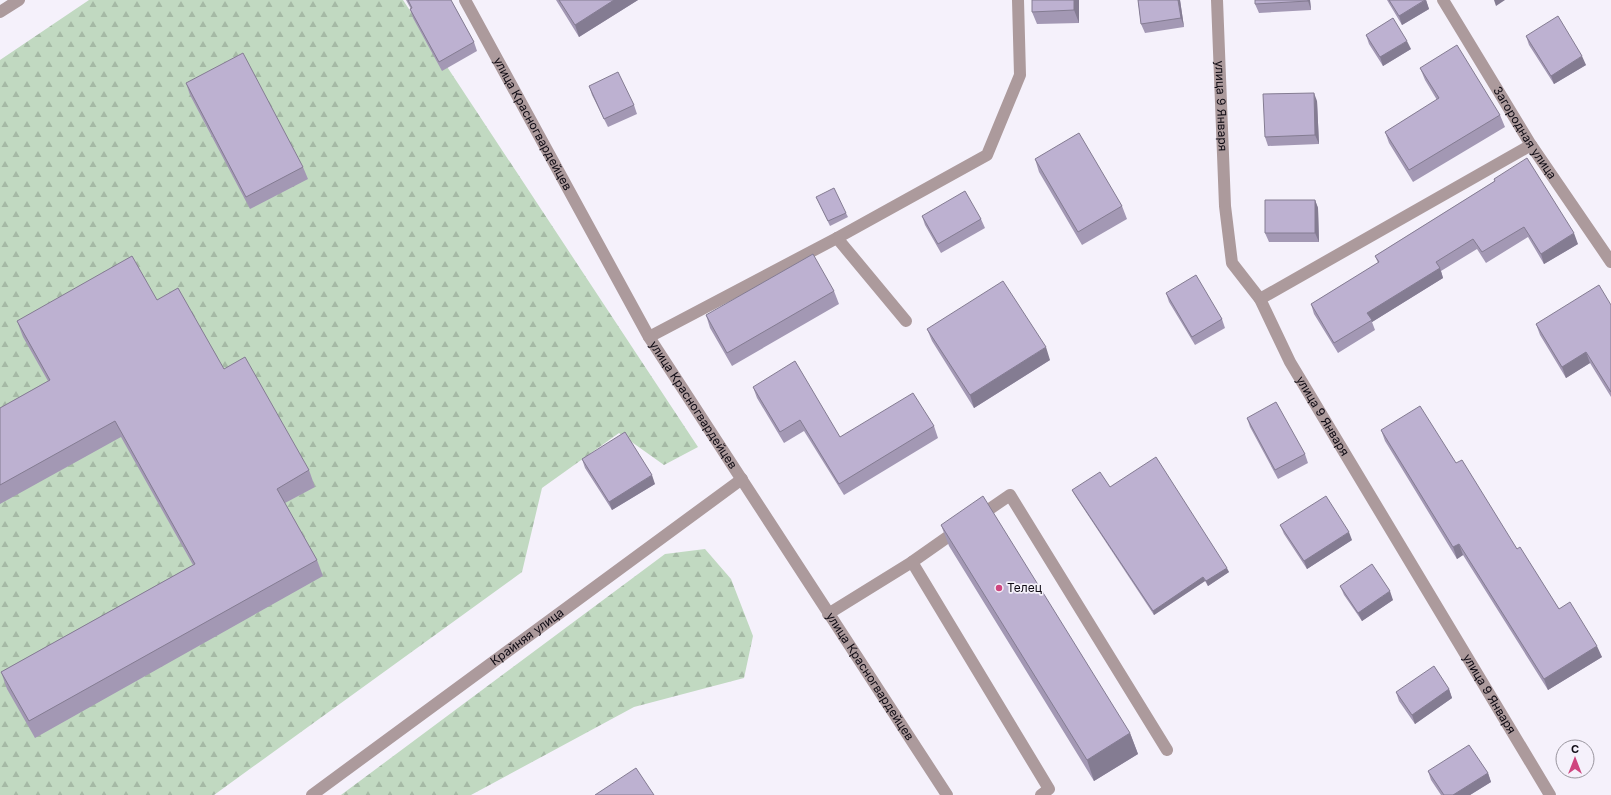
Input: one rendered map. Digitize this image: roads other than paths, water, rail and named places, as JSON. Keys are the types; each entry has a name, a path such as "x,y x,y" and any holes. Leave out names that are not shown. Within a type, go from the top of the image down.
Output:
{"street":[{"path":"0,12 19,0"},
{"name":"улица Красногвардейцев","path":"465,0 649,337 947,795"},
{"path":"649,337 837,238 987,155 1020,74 1018,0"},
{"name":"улица 9 Января","path":"1217,0 1225,206 1232,264 1260,299 1290,362 1550,795"},
{"name":"Загородная улица","path":"1444,0 1531,145 1611,262"},
{"path":"1260,299 1531,145"},
{"path":"837,238 906,321"},
{"name":"Крайняя улица","path":"312,795 742,479"},
{"path":"828,614 912,562 1010,495 1168,750"},
{"path":"912,562 1049,789 1041,795"}],"place":[{"name":"Телец","path":"999,588"}]}
